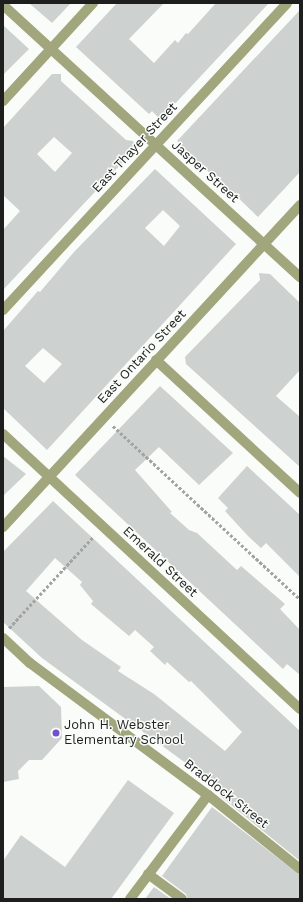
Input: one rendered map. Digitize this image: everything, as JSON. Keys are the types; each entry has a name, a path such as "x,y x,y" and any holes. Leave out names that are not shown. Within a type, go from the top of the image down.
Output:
{"street":[{"path":"3,100 93,3"},
{"name":"East Thayer Street","path":"3,310 287,3"},
{"name":"Jasper Street","path":"3,5 50,50 300,277"},
{"name":"East Ontario Street","path":"3,527 300,205"},
{"path":"156,360 300,493"},
{"name":"Emerald Street","path":"3,434 48,478 300,709"},
{"name":"Braddock Street","path":"3,638 30,663 208,795 300,869"},
{"path":"130,899 208,795"},
{"path":"148,874 182,899"}],"path":[{"path":"104,418 300,599"},
{"path":"3,634 103,527"}],"building":[{"path":"29,3 71,3 52,23"},
{"path":"117,3 164,3 129,39 154,63 175,40 178,43 186,33 188,34 216,3 269,3 172,107 172,112 167,113 161,120 152,111 149,114 76,47"},
{"path":"300,10 300,172 258,217 234,194 232,195 177,141"},
{"path":"3,25 29,49 3,75"},
{"path":"52,74 61,74 61,81 126,140 133,141 136,148 3,290 3,230 20,211 3,195 3,128","holes":["54,137 72,153 55,172 37,154"]},
{"path":"155,169 236,244 47,450 3,408 3,331 38,291 40,292 74,252","holes":["163,210 180,226 164,246 145,228","43,348 62,364 44,383 25,366"]},
{"path":"259,273 270,274 300,303 300,370 276,396 300,417 300,467 186,364 185,357 260,280"},
{"path":"160,386 233,453 199,485 159,447 135,470 172,512 170,513 189,530 197,533 237,570 241,566 285,604 280,609 300,630 300,675 287,664 283,669 75,475"},
{"path":"3,456 26,474 3,496"},
{"path":"247,466 300,515 300,577 266,543 261,548 248,536 225,511 228,508 218,498"},
{"path":"53,501 300,731 300,861 220,796 224,791 42,658 3,622 3,552","holes":["55,558 82,582 80,585 93,601 91,604 129,636 135,630 154,647 150,651 165,665 167,662 189,682 191,681 242,732 225,751 154,694 118,671 121,667 82,640 26,591"]},
{"path":"39,686 61,707 62,738 42,760 29,760 18,771 19,779 3,782 3,687"},
{"path":"128,780 174,813 111,899 3,899 3,861 21,835 65,867"},
{"path":"212,807 300,875 300,899 188,899 186,894 162,876"},
{"path":"154,887 171,899 145,899"}],"place":[{"name":"John H. Webster Elementary School","path":"56,733"}]}
